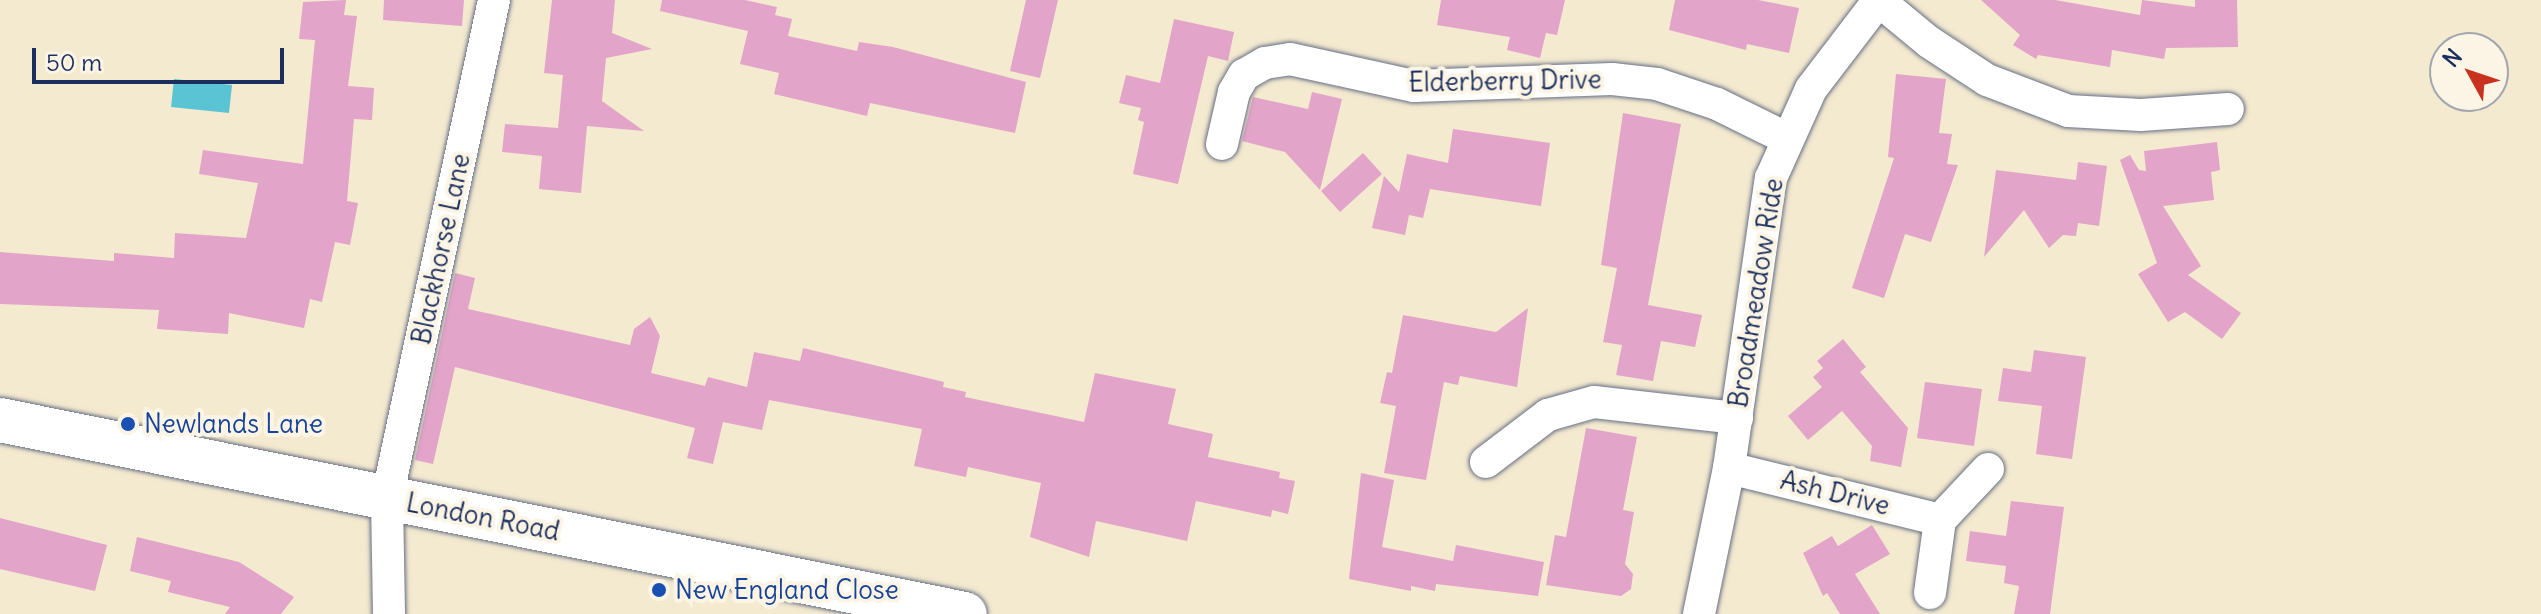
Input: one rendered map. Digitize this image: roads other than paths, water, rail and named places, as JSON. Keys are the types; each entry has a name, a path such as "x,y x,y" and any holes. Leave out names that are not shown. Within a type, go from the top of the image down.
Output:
{"main road":[{"name":"London Road","path":"0,420 965,614"}],"street":[{"name":"Blackhorse Lane","path":"387,498 494,0"},
{"path":"1878,0 1987,80 2068,111 2141,115 2228,109"},
{"name":"Broadmeadow Ride","path":"1699,614 1737,418 1762,218 1786,138 1811,89 1878,0"},
{"name":"Elderberry Drive","path":"1222,144 1234,92 1244,75 1265,63 1290,59 1414,86 1612,79 1657,84 1717,104 1786,138"},
{"path":"1486,462 1548,415 1594,402 1737,418"},
{"name":"Ash Drive","path":"1729,468 1940,520"},
{"path":"1930,593 1940,520 1988,469"},
{"path":"387,498 389,614"}],"water":[{"path":"174,79 232,85 229,113 171,107"}],"place":[{"name":"Newlands Lane","path":"128,424"},
{"name":"New England Close","path":"659,590"}]}
